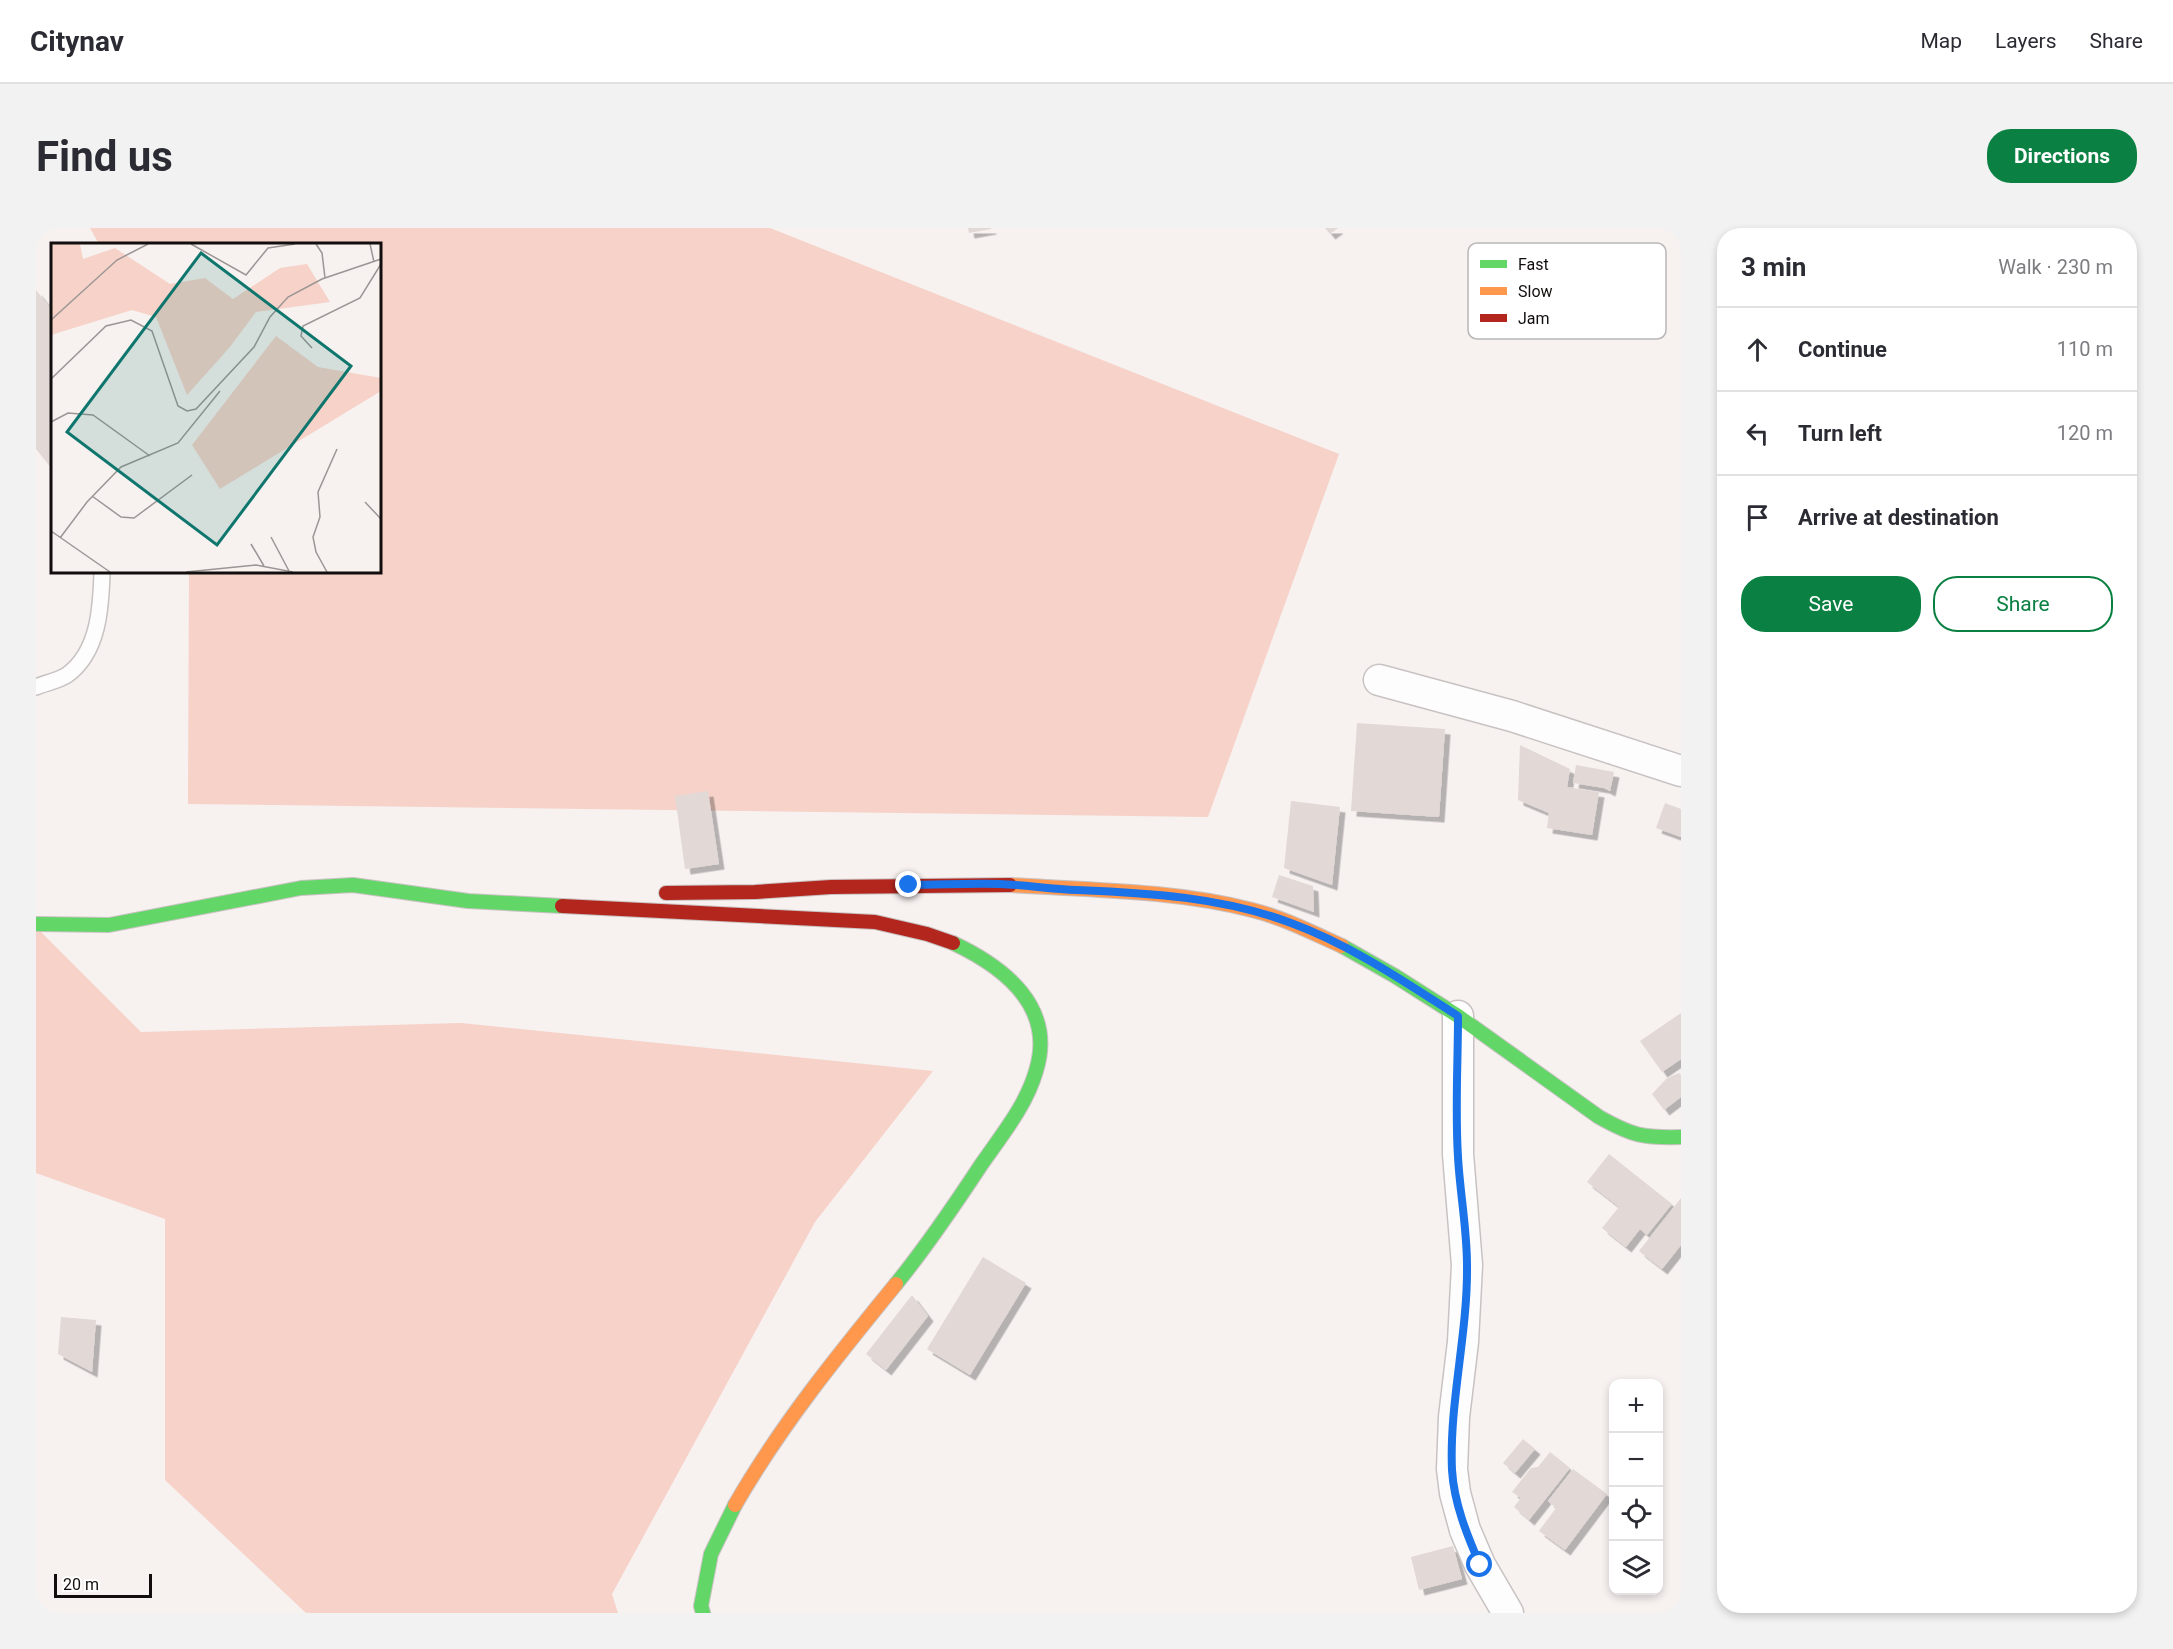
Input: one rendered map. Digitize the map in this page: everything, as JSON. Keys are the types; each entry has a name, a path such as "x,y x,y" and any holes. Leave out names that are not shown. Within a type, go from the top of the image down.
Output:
{"street":[{"path":"1379,681 1512,716 1681,771"},
{"path":"301,888 323,874"},
{"path":"650,894 998,884 1143,893 1217,902 1255,911 1293,924 1342,946 1458,1016 1506,1053 1599,1117 1624,1131 1649,1138 1681,1137"},
{"path":"36,924 109,925 301,888 352,885 468,901 875,922 931,934 972,951 1004,972 1024,994 1035,1017 1040,1040 1037,1068 1020,1107 937,1232 809,1392 739,1496 709,1559 701,1606 702,1613"},
{"path":"523,890 608,895"},
{"path":"1458,1016 1458,1154 1467,1265 1463,1342 1454,1417 1452,1469 1455,1493 1465,1530 1480,1565 1509,1613"}],"lane":[{"path":"36,687 66,675 83,658 93,639 101,606 102,573"}],"shaded area":[{"path":"90,228 770,228 1339,454 1208,817 188,804 189,573 381,573 381,243 98,243"},
{"path":"36,927 141,1032 461,1023 933,1071 815,1222 612,1594 618,1613 306,1613 165,1480 165,1219 36,1173"}],"building":[{"path":"968,228 991,228 991,229 969,233"},
{"path":"1325,228 1338,228 1330,234"},
{"path":"36,290 51,309 51,468 36,449"},
{"path":"1357,723 1445,729 1439,817 1351,811"},
{"path":"1520,745 1570,769 1567,787 1599,792 1592,835 1547,828 1549,813 1518,800"},
{"path":"1576,765 1614,772 1610,791 1573,783"},
{"path":"708,791 719,864 685,869 675,796"},
{"path":"1291,801 1340,807 1332,885 1284,868"},
{"path":"1665,803 1681,809 1681,837 1656,828"},
{"path":"1279,875 1313,886 1314,912 1272,897"},
{"path":"1681,1013 1681,1059 1662,1072 1640,1041"},
{"path":"1679,1073 1681,1075 1681,1097 1664,1110 1652,1094 1667,1078"},
{"path":"1609,1154 1672,1204 1647,1235 1640,1229 1626,1247 1602,1228 1619,1207 1587,1182"},
{"path":"1681,1198 1681,1245 1662,1269 1639,1251"},
{"path":"983,1257 1026,1283 970,1375 927,1349"},
{"path":"912,1295 928,1316 886,1370 866,1354"},
{"path":"61,1317 96,1320 92,1372 58,1354"},
{"path":"1523,1439 1535,1449 1515,1473 1503,1463"},
{"path":"1550,1452 1570,1468 1529,1520 1514,1507 1521,1498 1512,1492 1531,1468 1538,1467"},
{"path":"1573,1469 1607,1494 1565,1550 1539,1531 1556,1508 1548,1501"},
{"path":"1453,1546 1462,1579 1419,1590 1411,1557"}],"traffic: fast":[{"path":"36,924 109,925 301,888 353,885 468,901 562,906"},
{"path":"896,1284 940,1226 1005,1132 1032,1084 1040,1048 1039,1027 1032,1009 1021,992 990,964 953,943"},
{"path":"1342,946 1458,1016 1599,1117 1638,1134 1681,1137"},
{"path":"703,1613 701,1606 711,1554 735,1505"}],"traffic: slow":[{"path":"1010,885 1132,892 1222,903 1275,917 1342,946"},
{"path":"735,1505 791,1419 896,1284"}],"traffic: jam":[{"path":"666,893 755,892 831,887 1010,885"},
{"path":"562,906 875,922 927,934 953,943"}],"route":[{"path":"909,885 998,884 1143,893 1217,902 1255,911 1293,924 1342,946 1458,1016 1458,1154 1467,1265 1463,1342 1454,1417 1452,1469 1455,1493 1465,1530 1480,1565"}]}
